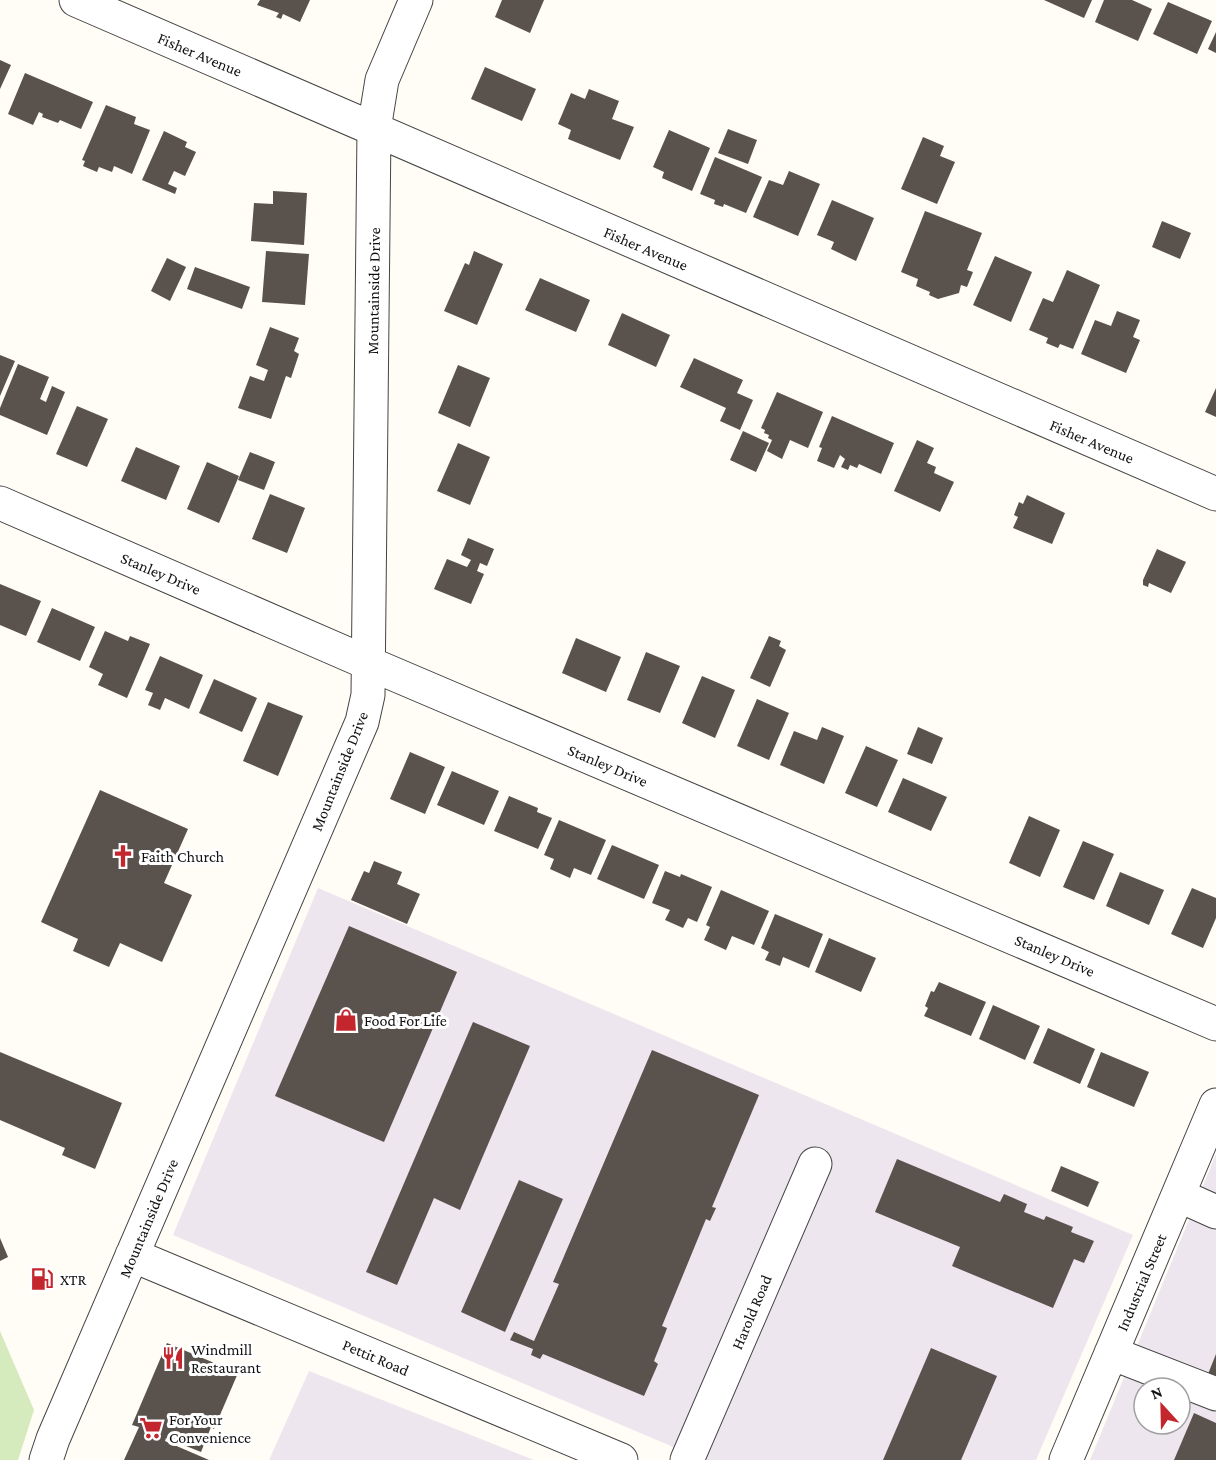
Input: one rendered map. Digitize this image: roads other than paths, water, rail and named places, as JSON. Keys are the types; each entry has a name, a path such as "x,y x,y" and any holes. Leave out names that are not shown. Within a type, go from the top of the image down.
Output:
{"street":[{"name":"Fisher Avenue","path":"76,0 1216,494"},
{"name":"Mountainside Drive","path":"46,1460 53,1439 362,722 368,695 374,129 382,80 416,0"},
{"name":"Stanley Drive","path":"0,503 368,663 1216,1024"},
{"name":"Industrial Street","path":"1066,1460 1216,1105"},
{"name":"Harold Road","path":"687,1460 815,1164"},
{"path":"1178,1195 1216,1212"},
{"name":"Pettit Road","path":"132,1255 621,1460"},
{"path":"1111,1353 1216,1394"}],"place":[{"name":"Faith Church","path":"123,856"},
{"name":"Food For Life","path":"346,1020"},
{"name":"XTR","path":"42,1279"},
{"name":"Windmill Restaurant","path":"173,1358"},
{"name":"For Your Convenience","path":"151,1428"}]}
